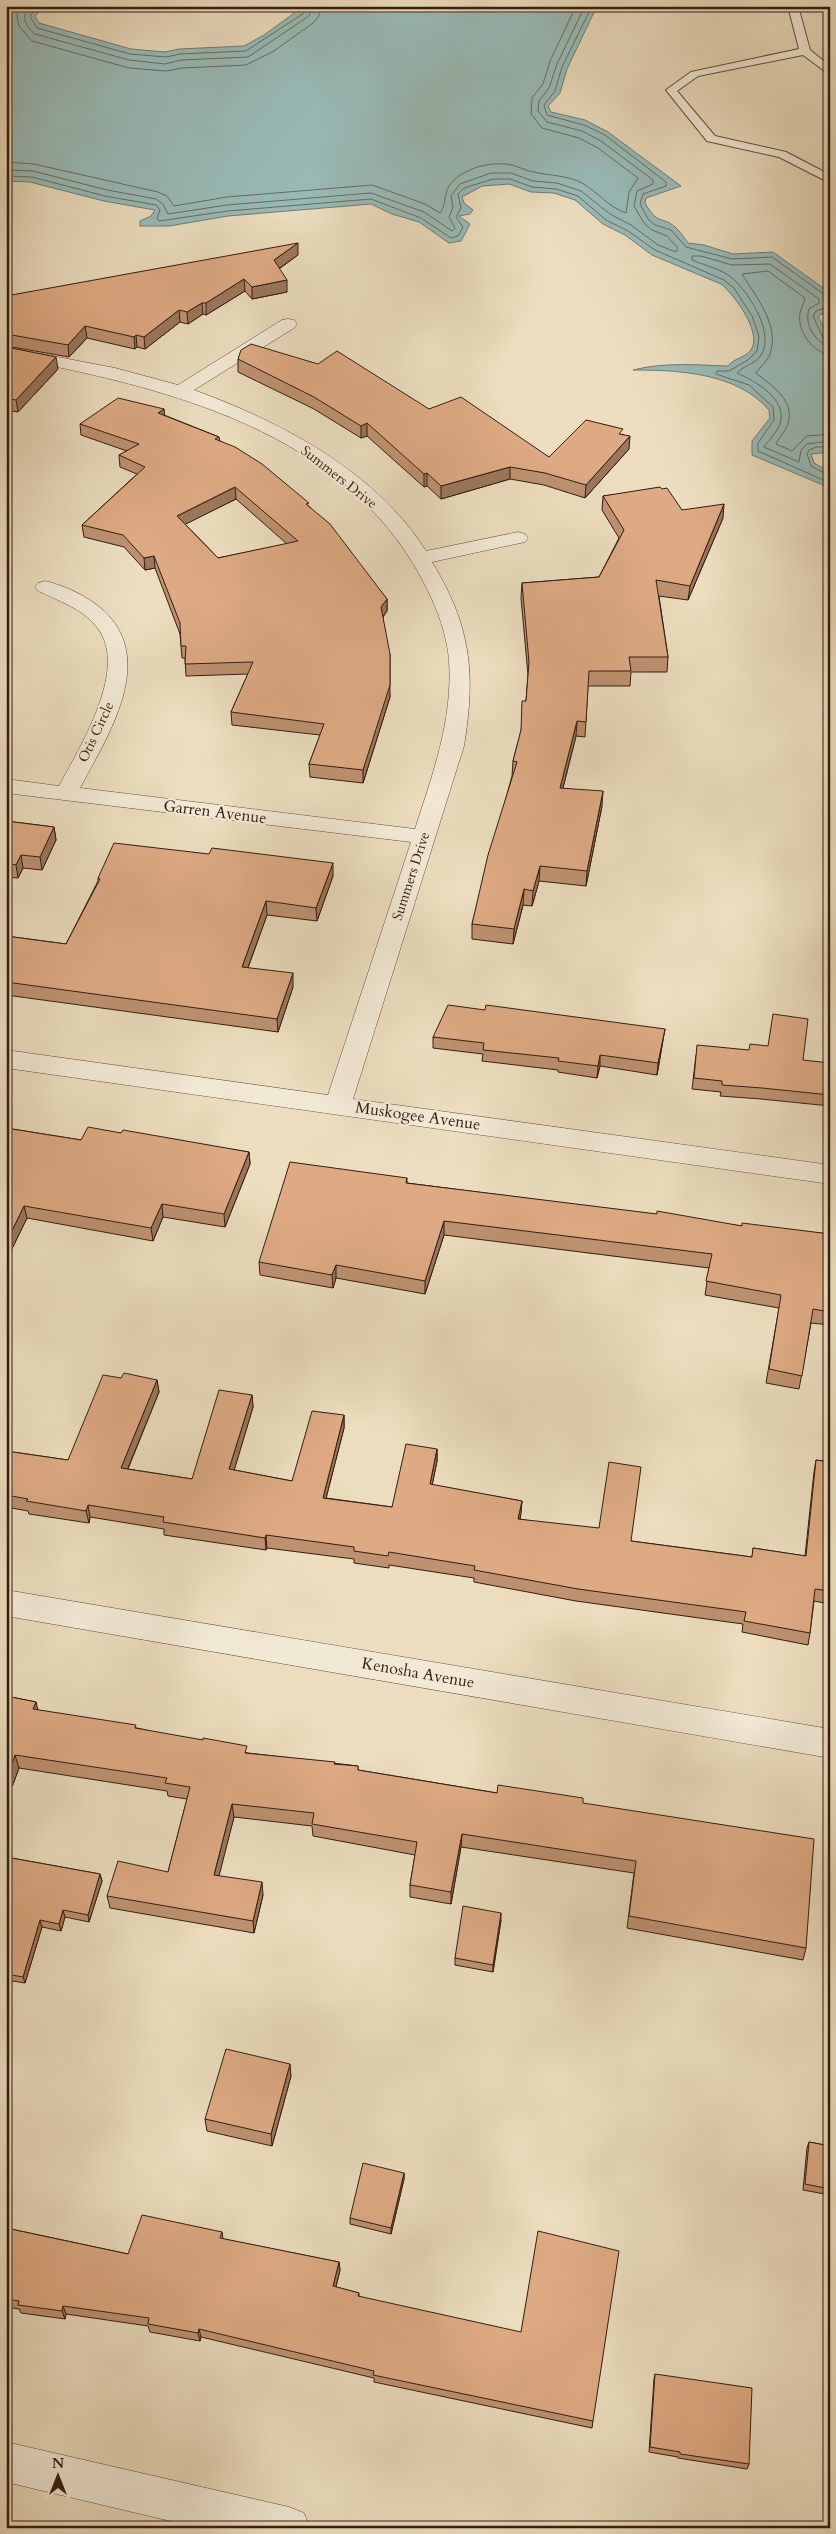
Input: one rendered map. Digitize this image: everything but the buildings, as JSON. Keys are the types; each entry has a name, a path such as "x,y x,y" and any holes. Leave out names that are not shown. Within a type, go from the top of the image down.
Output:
{"street":[{"path":"180,391 288,324"},
{"name":"Summers Drive","path":"6,352 131,377 180,391 218,405 262,425 312,453 369,498 398,526 422,558 442,594 454,631 460,671 459,712 453,746 338,1105"},
{"path":"422,558 518,538"},
{"name":"Otis Circle","path":"45,587 78,600 97,613 110,628 116,641 117,676 110,707 66,793"},
{"name":"Garren Avenue","path":"6,786 424,837"},
{"name":"Muskogee Avenue","path":"6,1059 830,1174"},
{"name":"Kenosha Avenue","path":"6,1602 830,1744"},
{"path":"6,2462 289,2528"}],"lane":[{"path":"793,6 805,51 830,72"},
{"path":"805,51 695,74 671,90 712,139 782,154 830,180"}],"water":[{"path":"6,6 45,6 35,16 39,23 131,49 165,52 179,49 244,46 264,35 304,6 597,6 567,69 560,93 548,106 551,112 585,120 608,132 681,186 646,198 645,203 653,215 675,227 688,243 704,245 733,254 773,252 829,292 830,310 818,316 830,339 830,452 811,454 814,463 830,472 830,488 752,455 752,441 770,418 769,410 741,388 707,376 670,371 633,370 669,365 728,366 744,356 752,348 754,341 750,323 739,304 721,284 652,255 625,235 603,224 575,200 554,193 531,192 509,184 482,186 462,197 464,203 473,210 470,214 459,216 470,224 461,241 449,243 419,222 392,214 371,204 228,216 169,226 140,226 140,221 151,216 155,210 104,201 30,182 6,181"}]}
